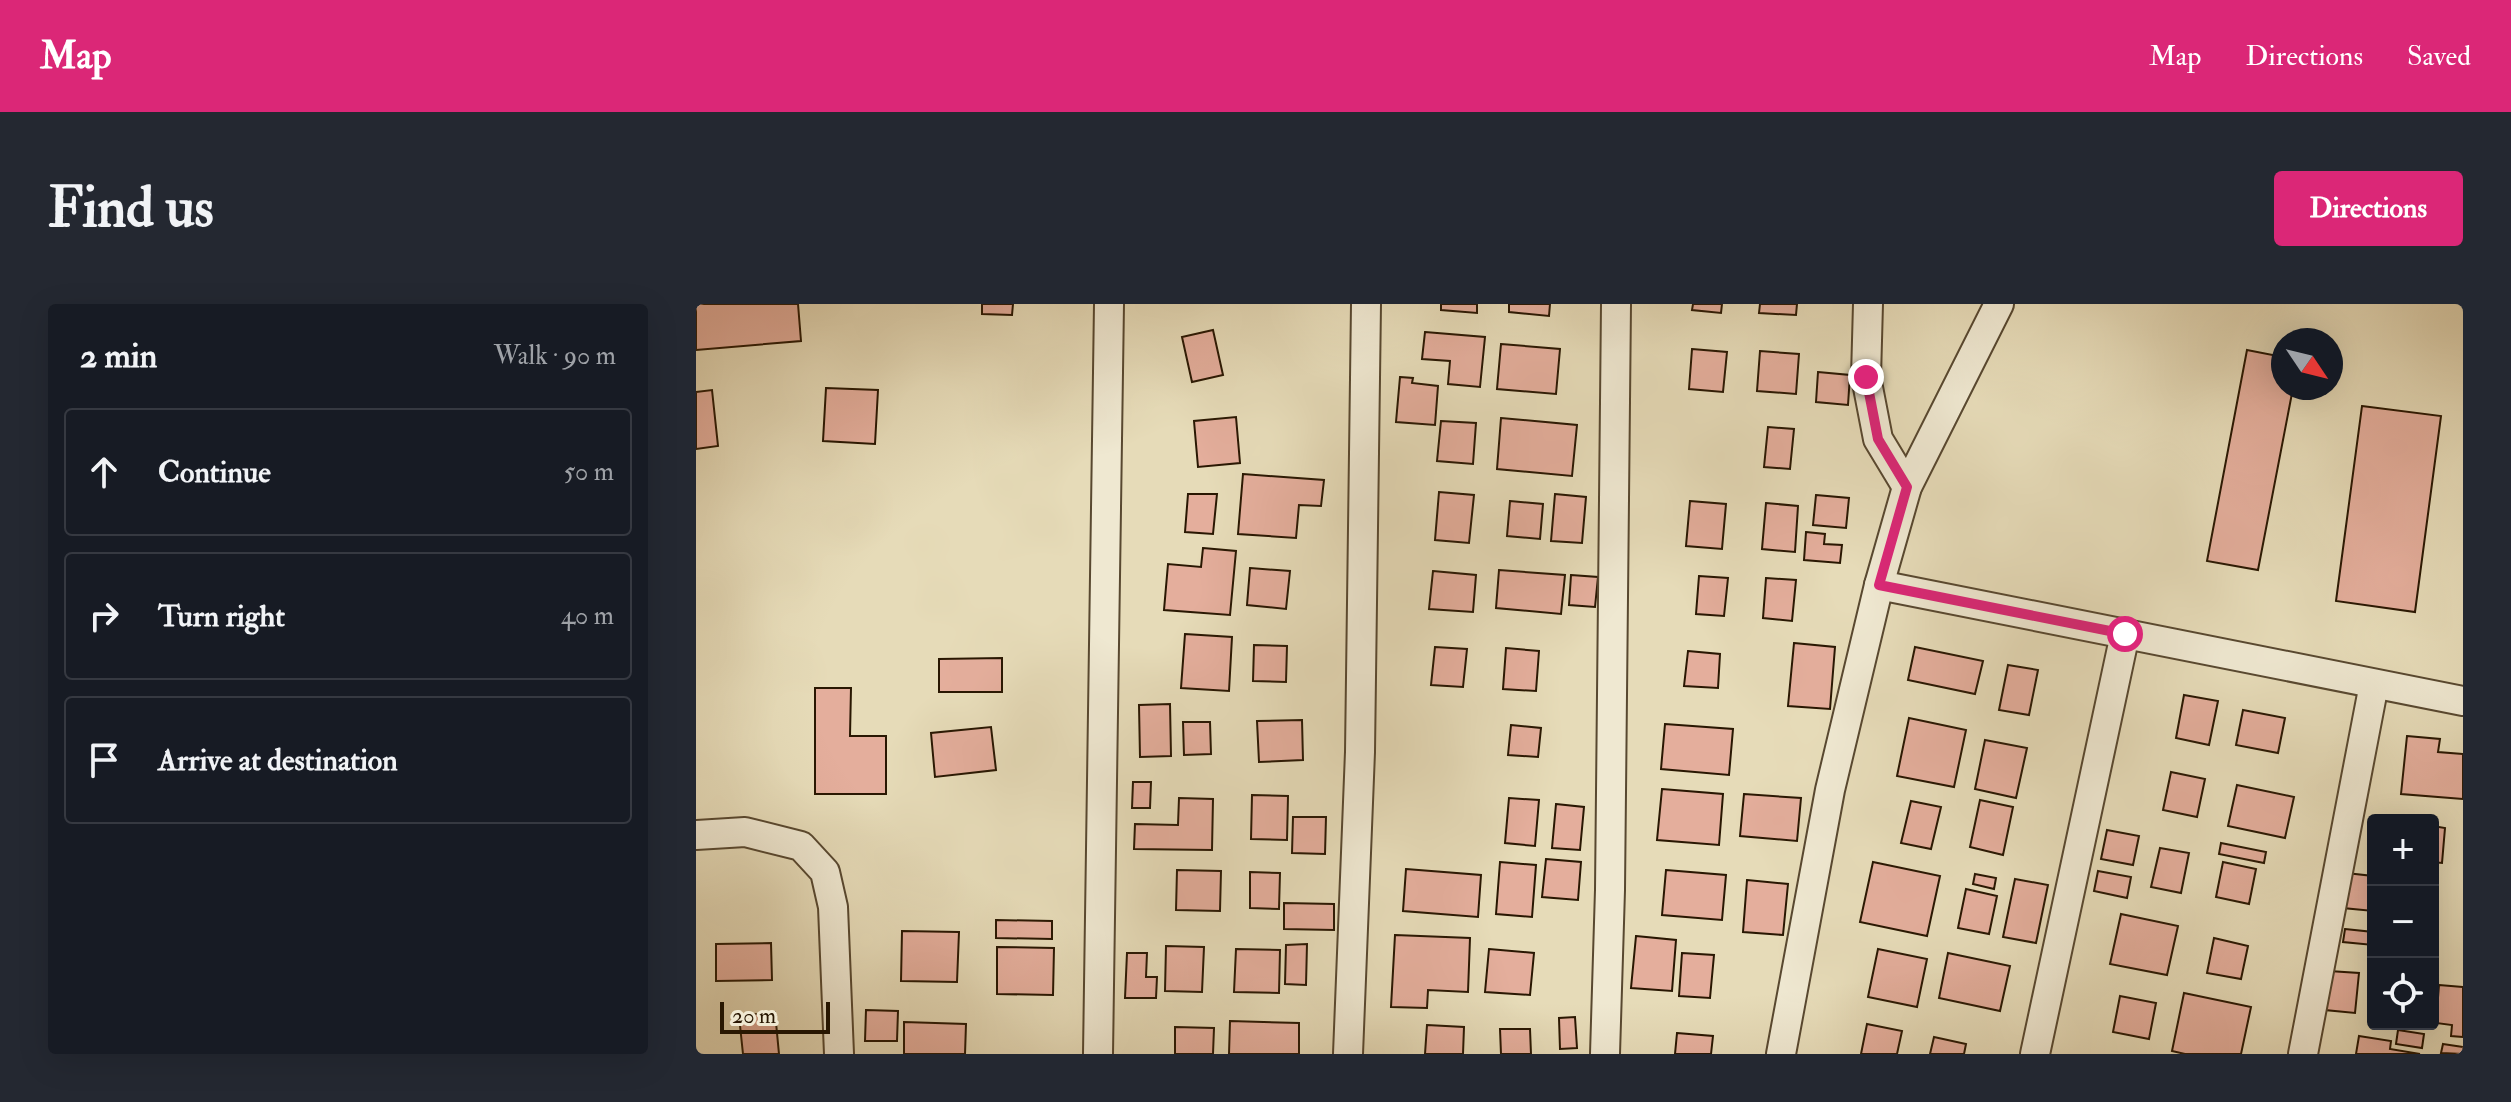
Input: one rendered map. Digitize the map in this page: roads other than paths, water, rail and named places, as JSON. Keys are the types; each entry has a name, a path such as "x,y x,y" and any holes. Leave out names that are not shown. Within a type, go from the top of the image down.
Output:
{"street":[{"path":"1098,1054 1109,304"},
{"path":"1348,1054 1360,752 1366,304"},
{"path":"1605,1054 1610,890 1616,304"},
{"path":"1868,304 1866,377 1878,439 1907,487"},
{"path":"1781,1054 1830,790 1879,585 1907,487 1999,304"},
{"path":"1879,585 2463,701"},
{"path":"2035,1054 2125,634"},
{"path":"2303,1054 2374,684"},
{"path":"696,835 745,832 801,846 825,872 833,907 839,1054"}]}
